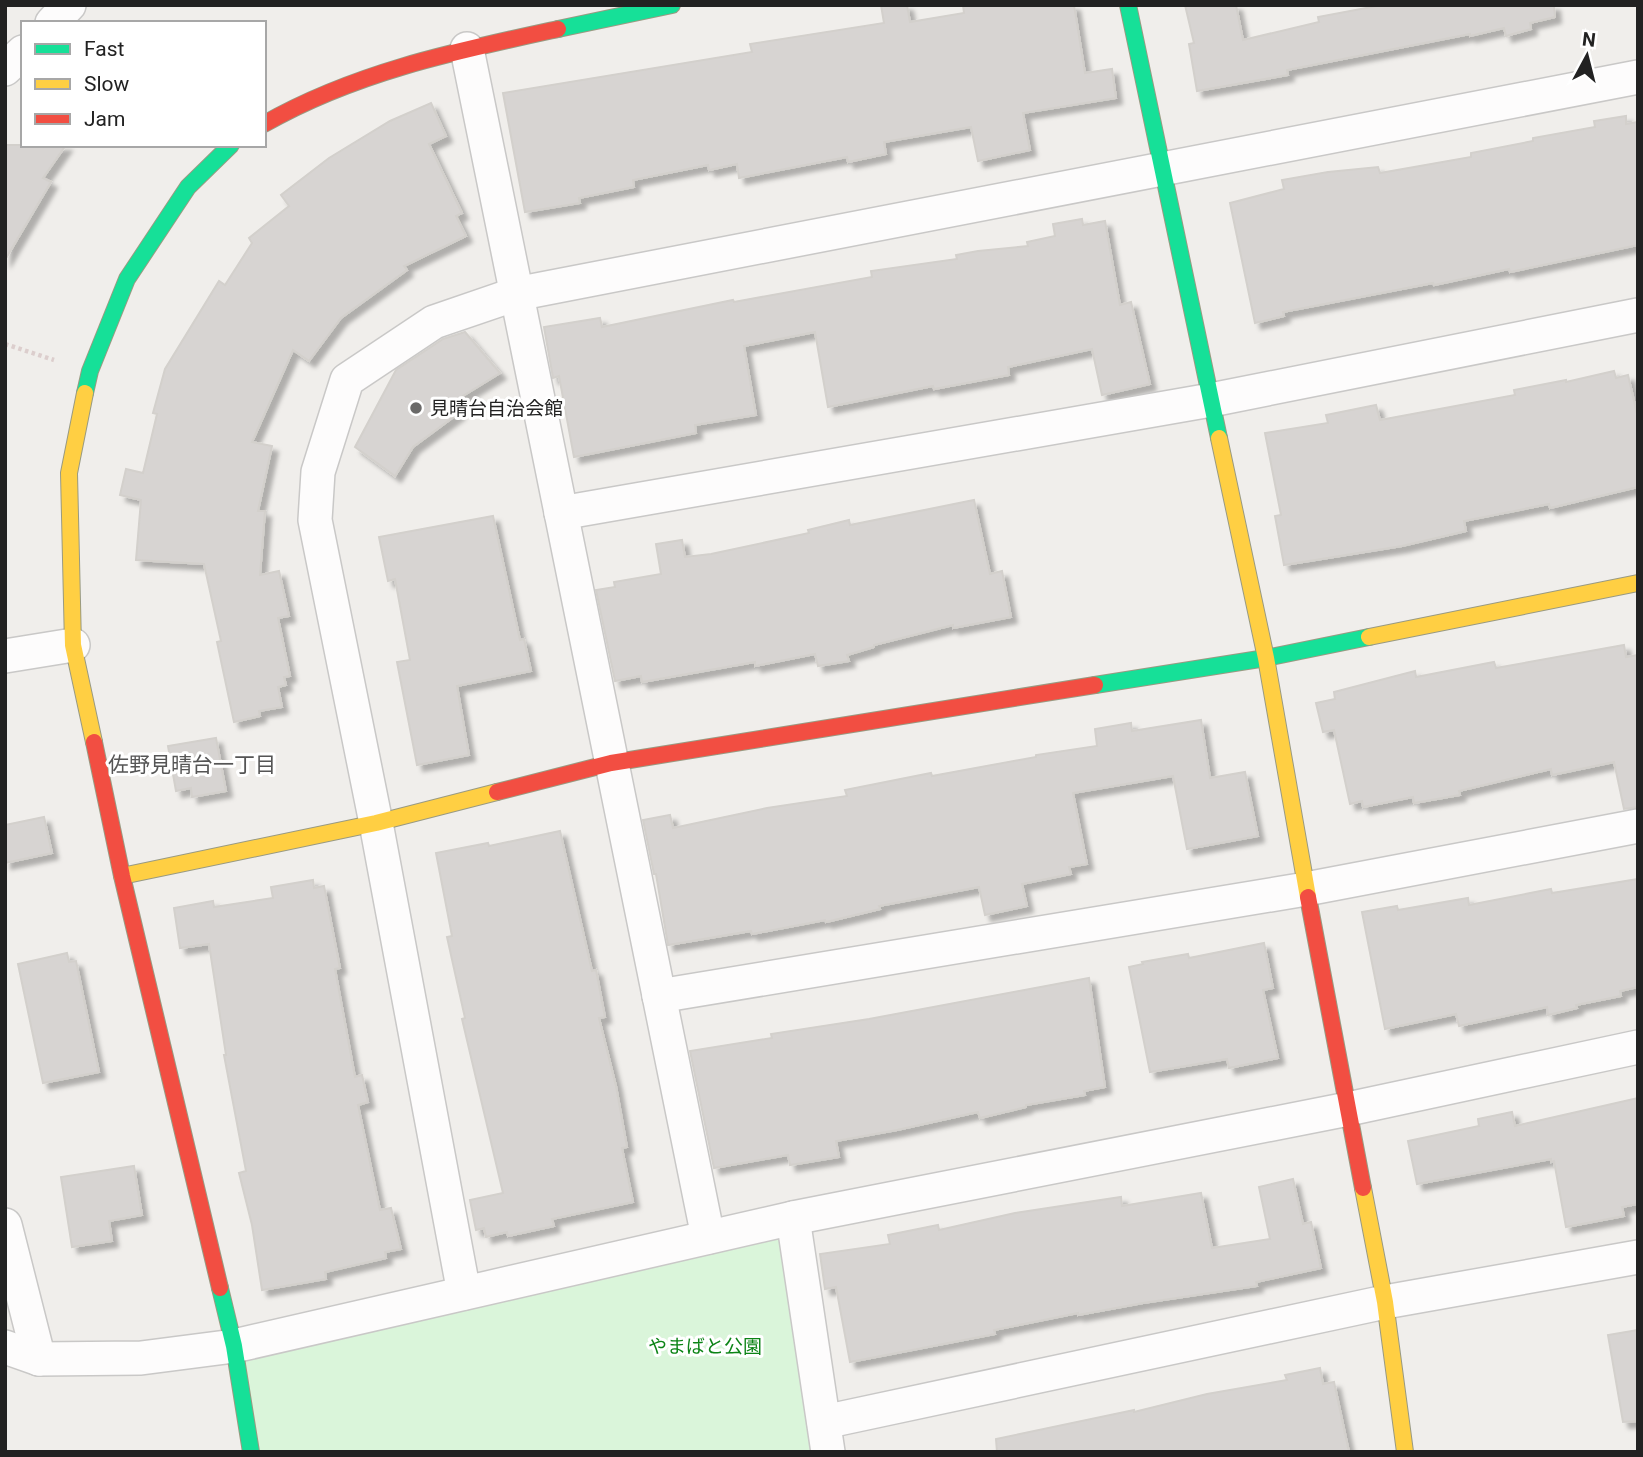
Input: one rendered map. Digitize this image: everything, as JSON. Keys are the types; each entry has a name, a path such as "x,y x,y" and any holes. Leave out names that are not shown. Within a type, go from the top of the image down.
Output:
{"street":[{"path":"54,21 69,5"},
{"path":"266,123 287,110 363,76 467,49 672,5"},
{"path":"1128,5 1266,659 1306,889 1385,1302 1405,1452"},
{"path":"467,49 708,1237"},
{"path":"5,69 21,54"},
{"path":"464,1293 316,520 318,472 347,380 434,322 516,294 1638,77"},
{"path":"228,147 188,187 127,279 90,371 69,472 73,645 122,876 234,1346 251,1452"},
{"path":"561,513 1211,400 1638,315"},
{"path":"122,876 376,823 611,763 1266,659 1638,583"},
{"path":"5,656 73,645"},
{"path":"659,996 1306,889 1638,826"},
{"path":"5,1347 38,1359 141,1358 234,1346 793,1218 1348,1109 1638,1047"},
{"path":"793,1218 826,1437 1385,1302 1638,1257"},
{"path":"5,1225 38,1359"}],"path":[{"path":"5,344 90,371"}],"green space":[{"name":"やまばと公園","path":"793,1218 828,1452 251,1452 234,1346"}],"building":[{"path":"881,5 907,5 910,22 964,13 963,5 1074,5 1085,73 1112,69 1116,98 1023,113 1030,150 978,161 971,127 884,142 886,154 848,162 847,157 739,178 737,164 709,170 708,165 633,180 634,187 579,198 580,203 525,212 503,93 752,52 750,44 884,23"},
{"path":"1185,5 1236,5 1243,40 1319,22 1318,17 1382,5 1554,5 1555,17 1530,23 1531,29 1506,36 1504,28 1470,34 1287,70 1288,75 1197,91 1189,44 1194,43"},
{"path":"431,103 446,136 429,144 462,213 456,216 466,236 404,266 407,270 341,318 309,361 293,350 252,442 272,446 258,511 265,511 260,575 279,571 289,616 278,618 290,676 284,677 286,685 278,687 282,707 259,711 260,716 234,722 217,642 221,641 204,564 136,560 141,500 120,495 126,469 143,473 157,414 153,413 165,369 219,281 225,285 252,243 249,238 289,206 281,195 329,158 390,121"},
{"path":"1626,116 1626,124 1638,122 1638,245 1510,272 1509,269 1283,312 1284,316 1255,323 1230,203 1284,189 1282,180 1378,167 1380,173 1471,157 1471,153 1595,127 1594,121"},
{"path":"5,145 65,147 43,178 51,182 5,260"},
{"path":"1082,219 1083,225 1105,221 1120,305 1131,302 1150,384 1102,395 1092,349 1008,367 1009,375 934,389 933,386 828,407 815,332 744,346 756,415 695,425 696,433 574,457 559,376 553,378 544,327 600,318 602,327 733,300 734,302 872,277 871,271 957,259 956,255 978,251 1028,246 1027,242 1055,236 1053,224"},
{"name":"見晴台自治会館","path":"465,332 500,373 453,402 459,413 413,447 395,476 355,447 396,370 443,339"},
{"path":"1614,371 1616,378 1628,375 1638,418 1638,487 1550,508 1549,504 1464,521 1466,531 1402,546 1284,565 1275,516 1281,515 1265,433 1328,423 1326,415 1376,405 1380,420 1515,395 1514,390"},
{"path":"974,500 990,574 1002,571 1011,617 953,628 953,625 874,645 847,655 849,661 818,666 815,654 755,666 755,662 642,682 641,676 615,681 596,590 615,587 614,582 661,574 656,544 682,540 685,557 711,554 809,533 808,530 849,520 850,525"},
{"path":"493,516 520,640 524,639 531,671 457,686 469,755 417,765 397,662 410,660 395,579 388,581 379,537"},
{"path":"1624,645 1626,657 1638,655 1638,807 1624,809 1614,762 1552,775 1551,769 1459,791 1460,795 1414,803 1413,797 1363,807 1362,801 1350,804 1334,730 1323,732 1316,703 1335,699 1334,692 1415,671 1416,677 1494,662 1496,668"},
{"path":"1201,720 1210,778 1245,772 1258,836 1187,849 1173,776 1073,793 1087,864 1069,867 1071,874 1022,884 1027,906 985,915 979,887 879,906 880,909 826,922 825,920 752,934 751,931 668,945 656,874 643,820 670,815 673,828 767,808 847,796 845,790 931,773 932,776 1097,746 1095,729 1131,723 1132,731"},
{"path":"216,738 226,791 192,797 191,788 176,791 168,746"},
{"path":"44,817 52,853 5,863 5,825"},
{"path":"560,831 592,971 596,970 605,1017 599,1018 616,1086 627,1147 622,1148 633,1202 552,1219 554,1226 508,1236 507,1232 486,1237 484,1228 476,1230 470,1200 503,1193 462,1019 465,1018 447,937 452,936 436,853 488,843 489,846"},
{"path":"1638,879 1638,987 1620,991 1621,996 1576,1005 1577,1008 1548,1015 1547,1007 1459,1026 1456,1014 1385,1029 1362,912 1397,906 1398,910 1468,898 1469,905 1551,889 1552,893"},
{"path":"313,880 314,888 324,886 340,968 335,969 355,1077 362,1075 368,1102 358,1105 380,1210 391,1208 401,1249 385,1252 386,1258 325,1272 326,1279 262,1290 252,1225 239,1173 246,1171 224,1055 209,944 180,948 174,908 213,901 214,907 273,898 271,887"},
{"path":"1264,943 1273,988 1263,990 1278,1058 1229,1068 1227,1059 1150,1072 1129,967 1143,964 1142,962 1188,954 1189,958"},
{"path":"67,953 69,962 76,961 99,1072 43,1083 18,964"},
{"path":"1089,978 1105,1087 1084,1091 1085,1095 1026,1105 980,1118 978,1112 836,1141 839,1157 790,1165 788,1155 714,1168 690,1051 772,1038 771,1034 869,1019"},
{"path":"1638,1098 1638,1204 1622,1207 1624,1216 1566,1227 1554,1161 1551,1162 1551,1159 1417,1184 1408,1141 1479,1126 1478,1119 1512,1112 1515,1126"},
{"path":"134,1166 142,1215 109,1221 112,1241 72,1247 61,1177"},
{"path":"1293,1179 1303,1224 1311,1222 1321,1268 1256,1282 1257,1286 1078,1313 994,1330 995,1334 850,1362 836,1287 825,1289 820,1254 890,1244 888,1235 938,1225 939,1230 1015,1213 1121,1197 1122,1206 1201,1193 1212,1248 1270,1239 1259,1187"},
{"path":"1638,1330 1638,1421 1623,1422 1608,1335"},
{"path":"1320,1368 1323,1384 1334,1382 1349,1452 997,1452 996,1439 1134,1412 1207,1394 1287,1380 1285,1375"}],"traffic: fast":[{"path":"558,29 672,5"},
{"path":"1128,5 1219,438"},
{"path":"85,393 90,371 127,279 188,187 229,147"},
{"path":"1095,685 1266,658 1369,637"},
{"path":"220,1288 234,1346 251,1452"}],"traffic: slow":[{"path":"85,393 69,473 73,645 94,742"},
{"path":"1219,438 1266,658 1308,897"},
{"path":"1369,637 1638,583"},
{"path":"122,876 376,823 497,792"},
{"path":"1363,1188 1385,1302 1405,1452"}],"traffic: jam":[{"path":"266,123 334,90 407,65 558,29"},
{"path":"497,792 611,763 1095,685"},
{"path":"94,742 122,876 220,1288"},
{"path":"1308,897 1363,1188"}],"place":[{"name":"見晴台自治会館","path":"416,408"}],"district":[{"name":"佐野見晴台一丁目","path":"192,765"}]}
